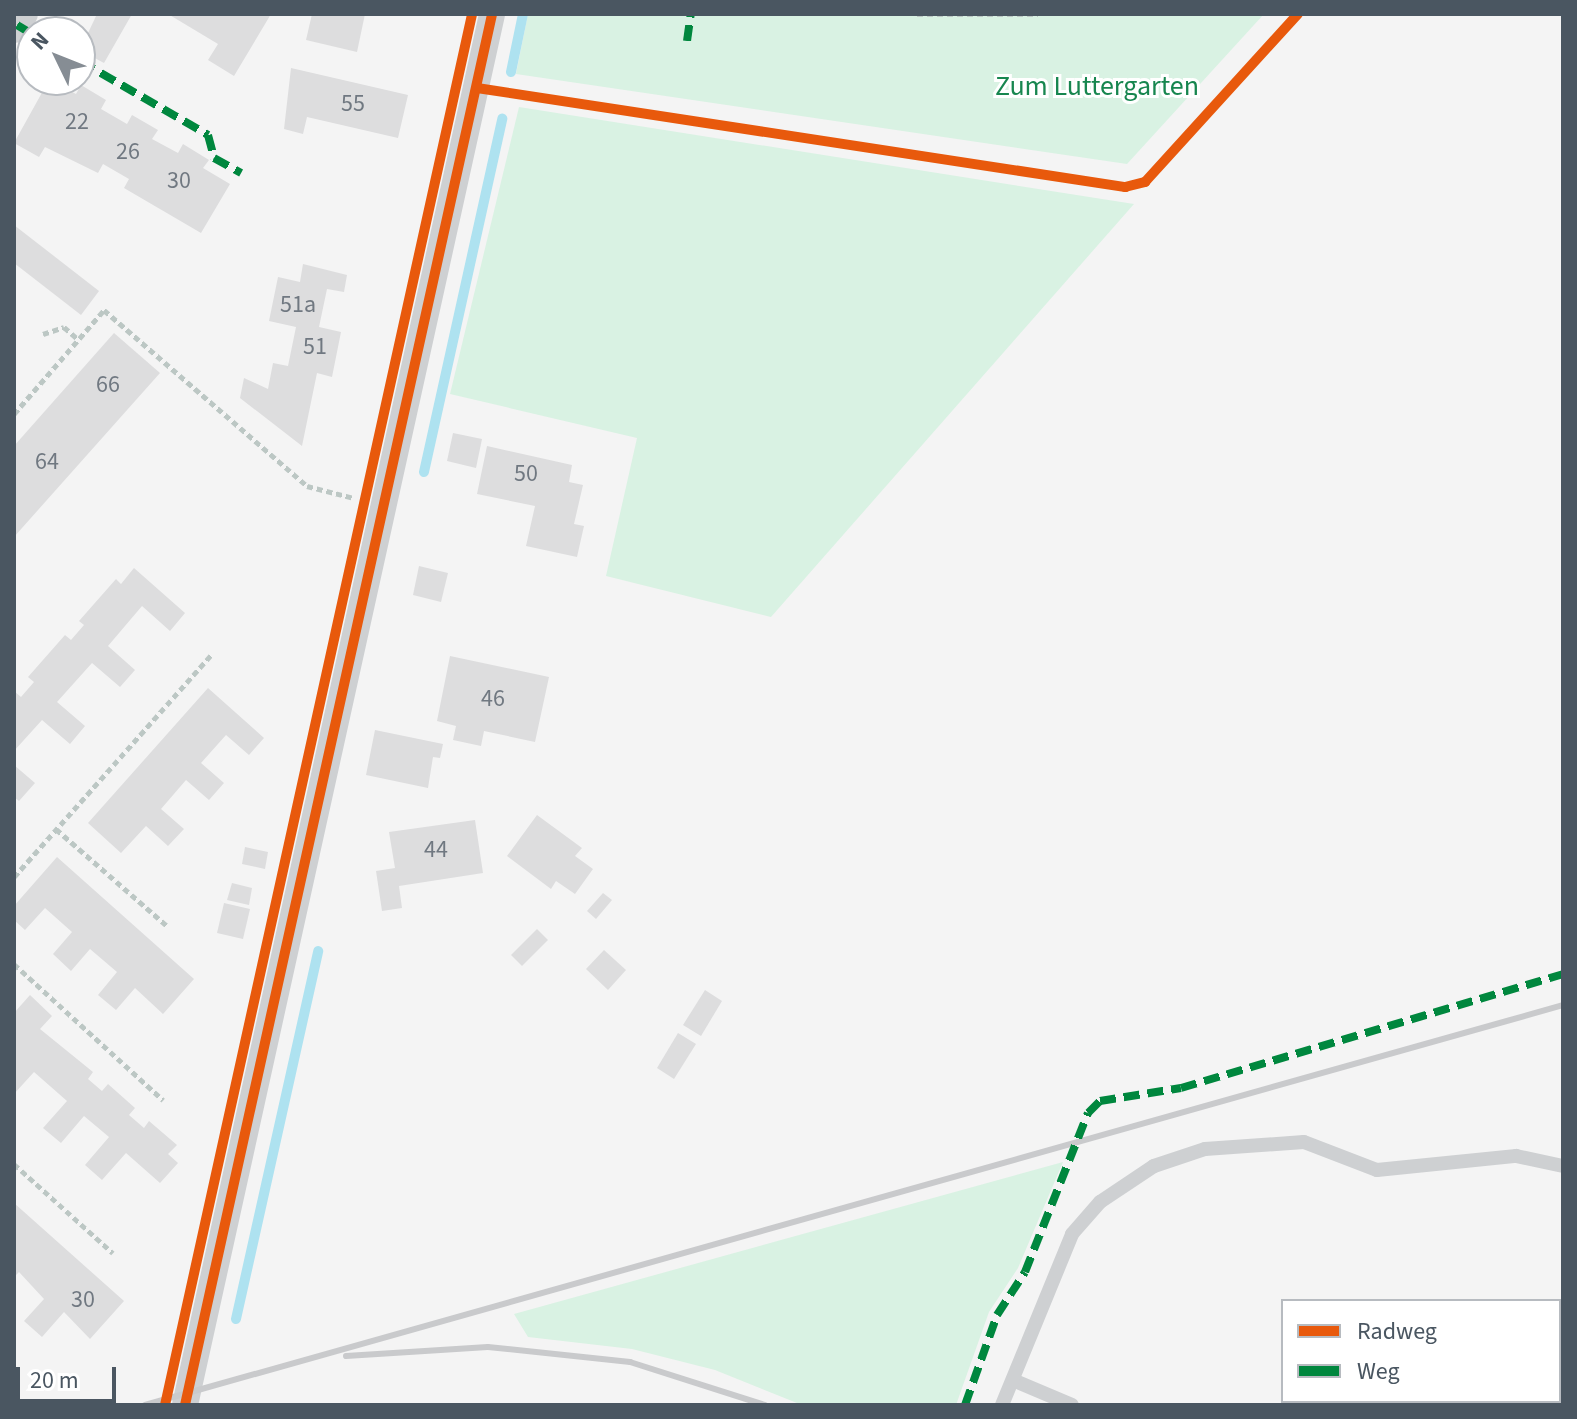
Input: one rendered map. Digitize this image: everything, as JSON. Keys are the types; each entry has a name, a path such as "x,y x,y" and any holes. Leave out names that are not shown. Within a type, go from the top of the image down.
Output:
{"street":[{"path":"14,30 25,14"},
{"path":"185,1405 492,14"}],"lane":[{"path":"1002,1405 1072,1234 1100,1202 1154,1166 1205,1149 1251,1142 1304,1142 1377,1170 1516,1156 1563,1166"},
{"path":"1013,1380 1072,1405"}],"path":[{"path":"917,14 1038,14"},
{"path":"14,414 104,310 307,486 348,496"},
{"path":"43,334 64,327 78,339"},
{"path":"14,877 211,655"},
{"path":"56,829 167,926"},
{"path":"14,964 163,1100"},
{"path":"14,1164 113,1253"}],"green space":[{"name":"Zum Luttergarten","path":"528,14 1264,14 1127,164 516,74"},
{"path":"519,107 1134,204 771,617 606,576 637,438 450,394"},
{"path":"1063,1162 1018,1268 989,1312 956,1405 802,1405 715,1370 632,1349 528,1337 514,1314"}],"building":[{"path":"132,14 104,63 96,59 96,16"},
{"path":"168,14 271,14 234,76 208,60 218,44"},
{"path":"312,14 365,14 357,52 306,40"},
{"path":"291,68 408,95 398,138 307,117 303,134 284,129"},
{"path":"96,94 106,100 101,109 127,124 132,115 158,130 152,139 178,153 183,144 209,160 203,168 230,184 201,233 124,188 129,179 103,164 98,173 45,147 39,157 14,143 40,96"},
{"path":"14,225 99,291 81,315 14,263"},
{"path":"303,264 347,275 344,292 327,289 319,327 341,332 332,377 317,373 302,446 240,398 244,378 268,389 273,363 288,366 296,327 269,321 278,277 300,282"},
{"path":"114,333 160,373 14,537 14,446"},
{"path":"453,433 482,439 476,468 447,461"},
{"path":"487,446 572,465 569,482 583,485 574,524 584,526 577,557 526,546 535,506 477,494"},
{"path":"419,566 448,573 441,602 413,595"},
{"path":"134,568 185,613 170,631 142,606 108,646 135,670 120,687 92,663 57,702 85,726 70,744 42,720 14,751 14,691 21,697 34,682 28,677 65,635 71,640 84,625 79,621 116,579 121,584"},
{"path":"450,656 549,677 535,742 484,731 481,746 453,740 456,726 437,721"},
{"path":"208,688 264,738 249,755 226,735 201,763 224,783 209,800 186,780 161,809 184,829 168,846 146,826 121,853 88,823"},
{"path":"375,730 443,744 440,758 433,757 428,788 366,775"},
{"path":"14,765 35,783 19,801 14,797"},
{"path":"537,815 582,848 575,856 593,869 575,894 556,881 551,889 507,856"},
{"path":"475,820 483,873 399,886 402,908 382,911 376,871 395,868 389,832"},
{"path":"245,847 268,852 265,869 242,864"},
{"path":"57,857 194,979 163,1014 135,988 116,1010 98,995 117,972 90,949 71,971 53,954 72,932 45,908 25,930 14,920 14,906"},
{"path":"232,883 252,888 249,905 227,900"},
{"path":"603,893 612,900 596,919 587,911"},
{"path":"224,903 250,909 243,939 217,933"},
{"path":"537,929 548,940 522,966 511,955"},
{"path":"604,950 626,970 608,990 586,969"},
{"path":"705,990 722,1001 701,1036 683,1025"},
{"path":"30,995 52,1016 40,1029 93,1072 88,1079 102,1091 108,1084 135,1108 129,1115 144,1128 149,1121 177,1145 168,1154 178,1163 160,1183 126,1153 102,1180 85,1165 109,1137 84,1116 61,1143 43,1128 67,1101 34,1072 14,1094 14,1013"},
{"path":"678,1033 696,1044 674,1079 657,1068"},
{"path":"14,1203 124,1301 90,1339 64,1312 42,1337 24,1321 44,1299 19,1272 14,1277"}],"waterway":[{"path":"511,72 523,14"},
{"path":"424,472 502,119"},
{"path":"236,1319 318,951"}],"railway":[{"path":"145,1405 1563,1005"},
{"path":"346,1356 488,1347 630,1362 765,1405"}],"marked path":[{"path":"687,41 691,14"},
{"path":"96,70 208,135 214,158 241,173"},
{"path":"965,1405 997,1315 1025,1272 1088,1113 1100,1101 1181,1088 1563,974"}],"cycle path":[{"path":"165,1405 472,14"},
{"path":"185,1405 492,14"},
{"path":"477,88 1125,187 1145,182 1298,14"}]}
